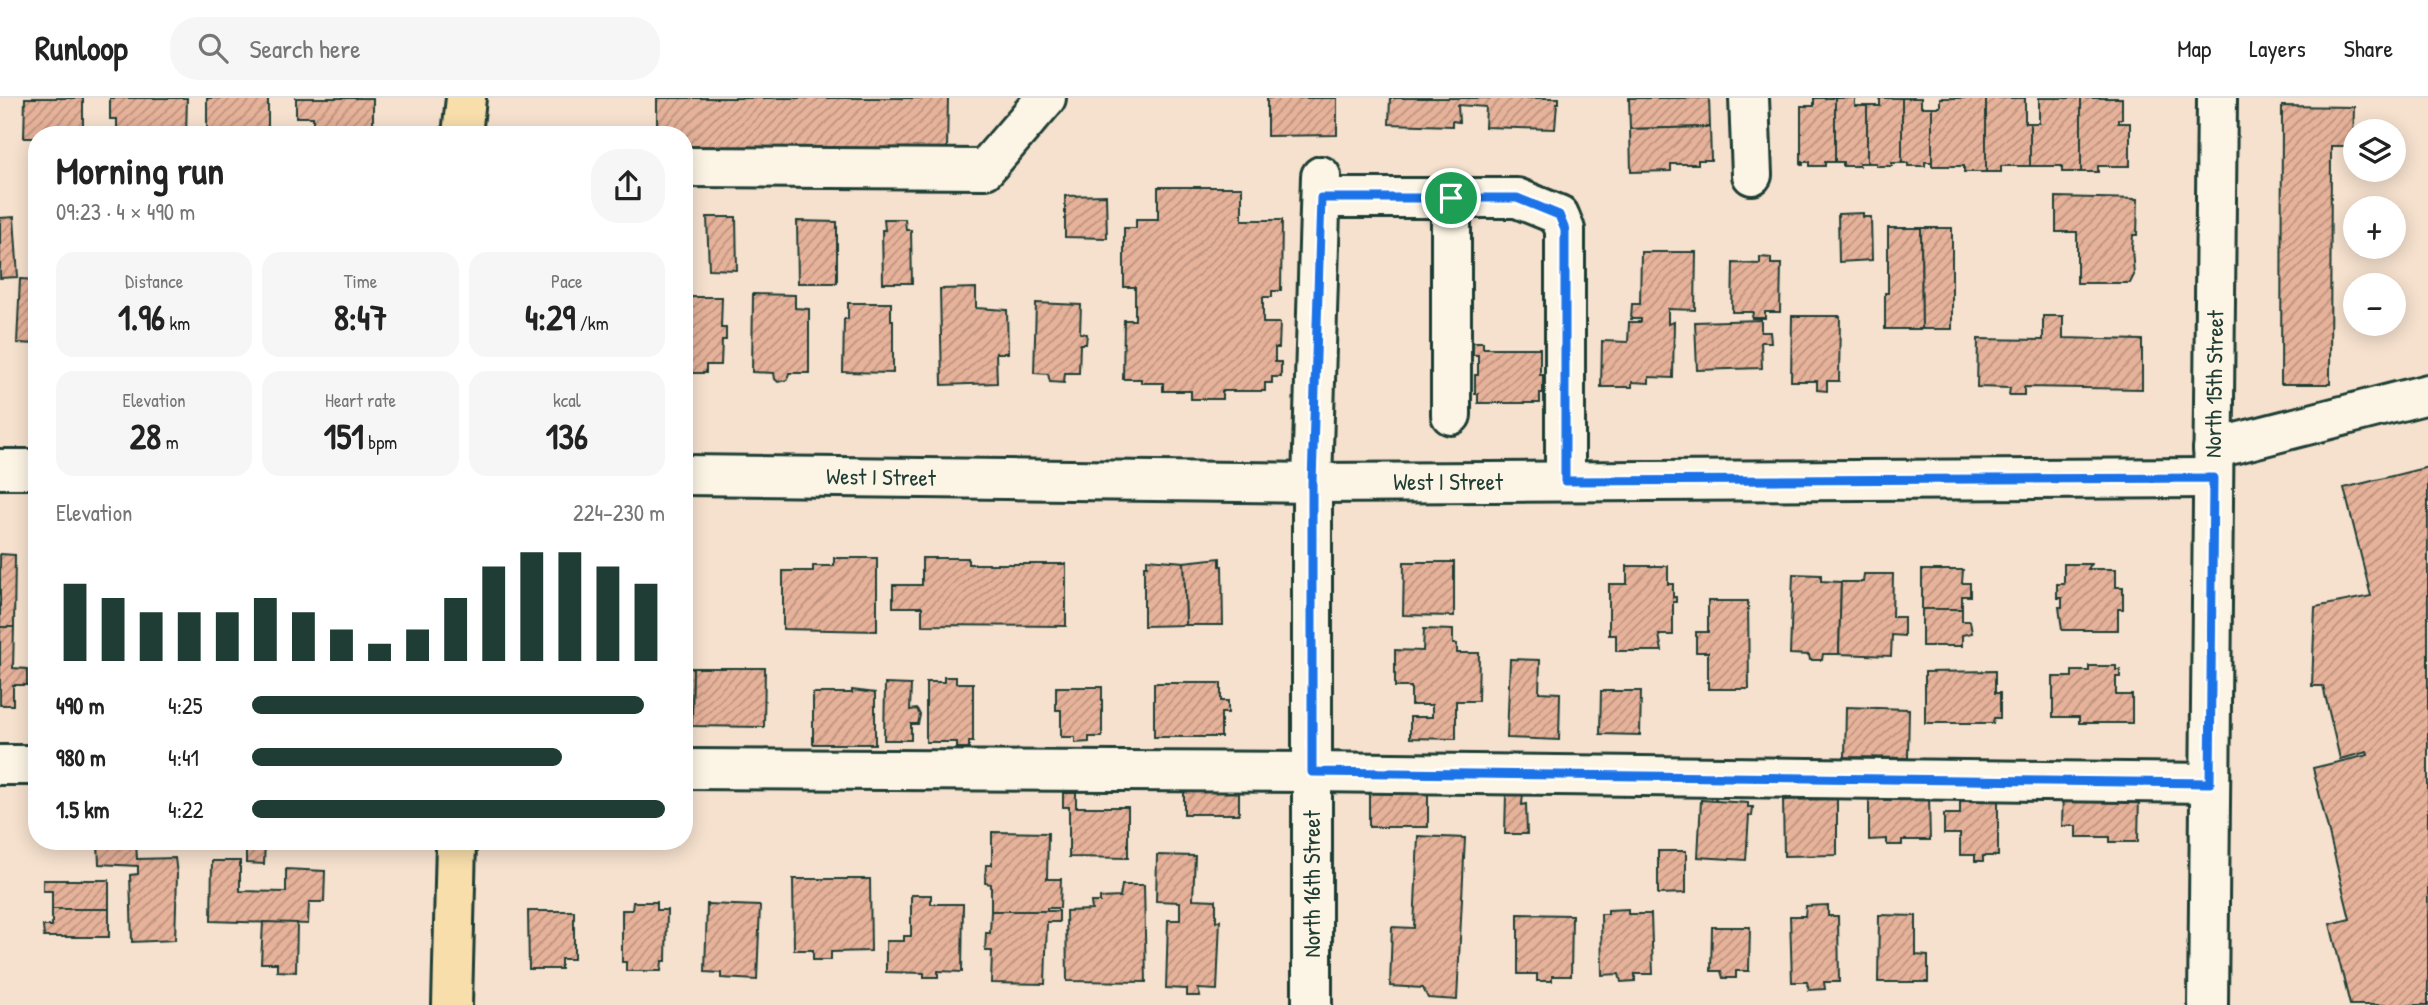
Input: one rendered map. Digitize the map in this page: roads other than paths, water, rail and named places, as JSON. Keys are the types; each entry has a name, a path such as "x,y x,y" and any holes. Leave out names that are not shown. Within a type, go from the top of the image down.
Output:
{"main road":[{"path":"463,126 466,98"},
{"path":"452,1005 456,850"}],"street":[{"path":"693,167 985,169 1046,98"},
{"path":"1749,98 1752,175"},
{"name":"North 15th Street","path":"2208,1005 2217,98"},
{"name":"North 16th Street","path":"1312,1005 1312,483 1321,187 1451,198"},
{"path":"1451,415 1451,198 1517,198 1559,215 1565,230 1565,481"},
{"name":"West I Street","path":"693,475 1312,483 1565,481 2213,464 2428,394"},
{"path":"0,469 28,469"},
{"path":"0,765 28,765"},
{"path":"693,769 1312,772 2210,783"}]}
